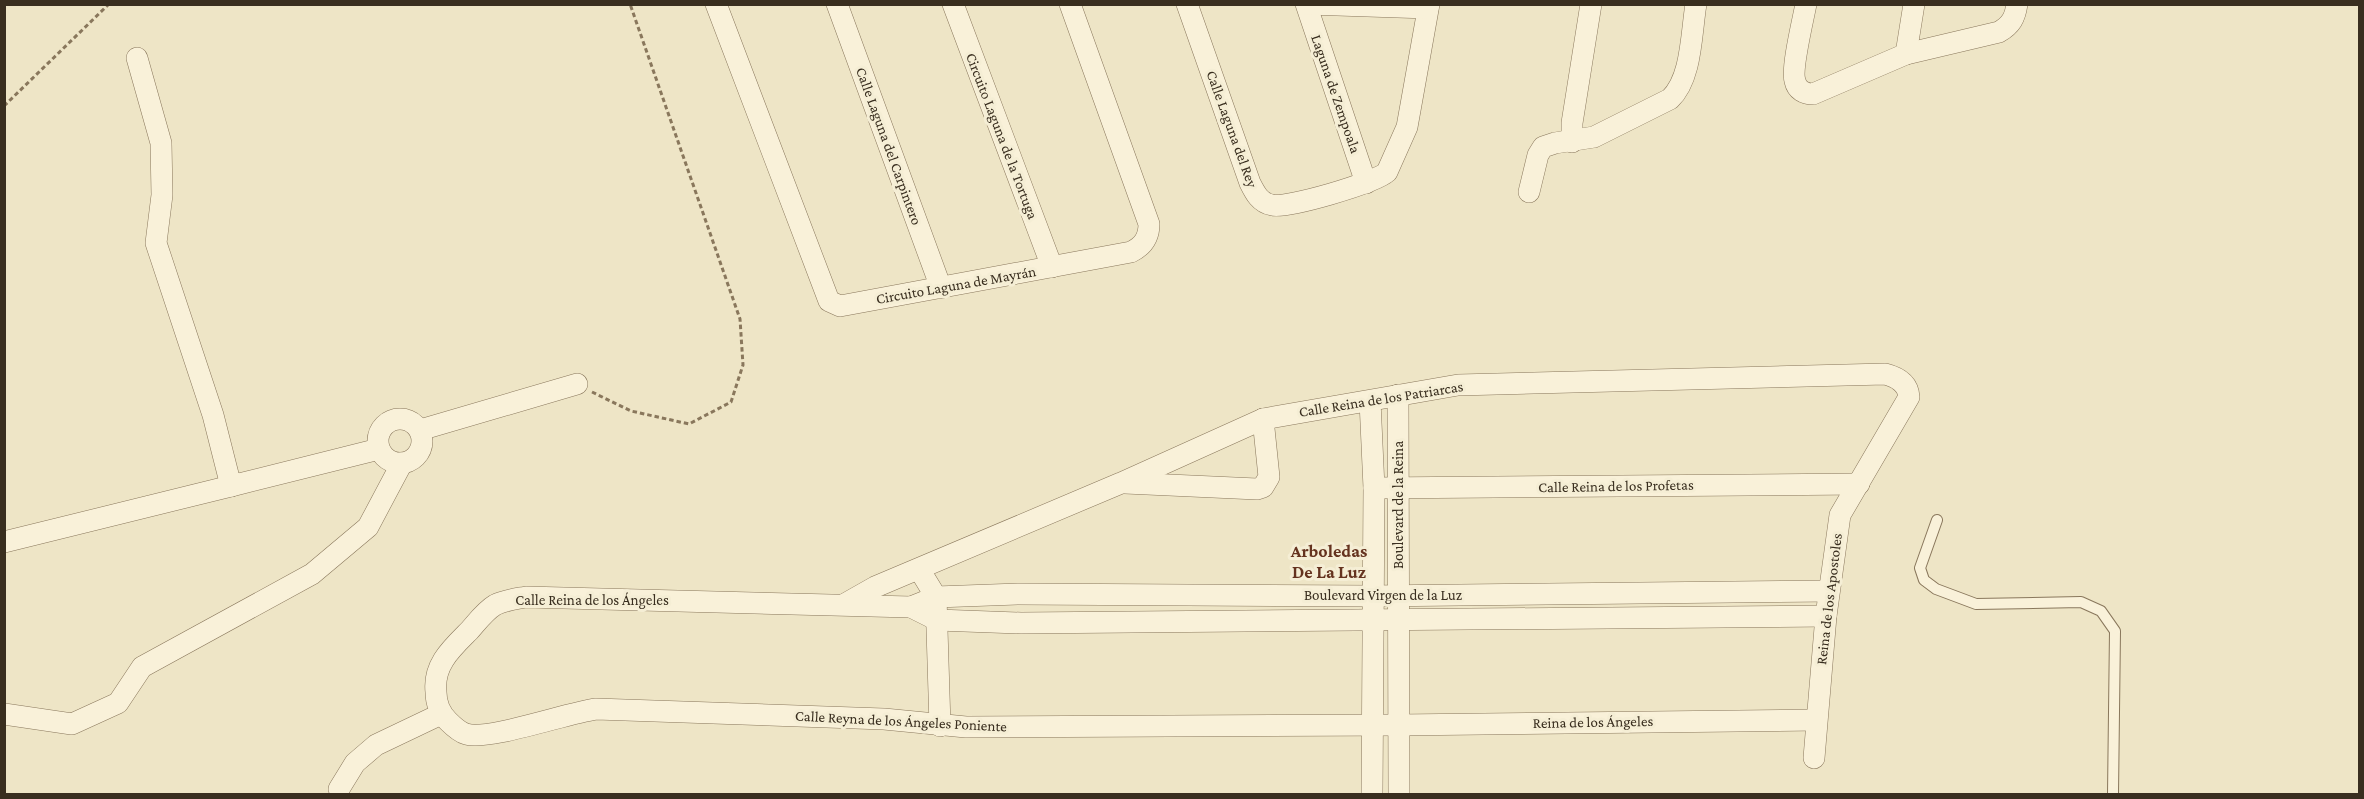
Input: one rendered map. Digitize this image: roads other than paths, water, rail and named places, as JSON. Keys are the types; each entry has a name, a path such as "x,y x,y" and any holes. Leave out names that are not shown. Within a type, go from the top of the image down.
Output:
{"street":[{"name":"Circuito Laguna de Mayrán","path":"716,4 829,301 840,306 1131,252 1144,243 1149,232 1149,224 1070,4"},
{"name":"Calle Laguna del Carpintero","path":"837,4 942,288"},
{"name":"Circuito Laguna de la Tortuga","path":"953,4 1052,267"},
{"name":"Calle Laguna del Rey","path":"1187,4 1250,183 1259,198 1266,203 1280,206 1366,183 1382,177 1387,172 1407,127 1429,6"},
{"name":"Laguna de Zempoala","path":"1306,4 1366,183"},
{"path":"1306,4 1429,6"},
{"path":"1572,142 1572,123 1591,4"},
{"path":"1529,192 1543,147 1594,137 1670,99 1677,92 1685,76 1696,4"},
{"path":"1806,4 1794,76 1795,83 1805,94 1813,94 1906,54 1999,32 2013,21 2017,4"},
{"path":"1906,54 1914,4"},
{"path":"137,58 161,143 162,195 156,243 213,415 231,486"},
{"name":"Calle Reina de los Patriarcas","path":"919,569 1121,483 1263,418 1458,385 1885,374 1897,378 1907,387"},
{"path":"420,430 577,384"},
{"name":"Reina de los Apostoles","path":"1814,758 1815,720 1826,616 1840,515 1907,402 1909,397 1907,387"},
{"name":"Boulevard de la Reina","path":"1398,395 1399,795"},
{"name":"Boulevard de la Reina","path":"1370,400 1374,488 1372,795"},
{"path":"1121,483 1257,489 1263,487 1269,477 1263,418"},
{"path":"393,419 409,419 420,430 423,437 420,452 415,458 402,463 388,460 379,449 378,435 382,428 393,419"},
{"path":"4,542 379,449"},
{"path":"4,714 72,724 118,703 142,666 312,574 368,527 402,463"},
{"name":"Calle Reina de los Profetas","path":"1374,488 1859,484"},
{"path":"919,569 936,597 940,726"},
{"name":"Calle Reina de los Ángeles","path":"844,604 867,591 919,569"},
{"name":"Boulevard Virgen de la Luz","path":"936,597 1019,594 1398,596 1829,591"},
{"name":"Calle Reina de los Ángeles","path":"441,714 436,700 435,686 437,672 445,656 493,606 507,600 526,597 911,607 937,620"},
{"name":"Calle Reina de los Ángeles","path":"911,607 936,597"},
{"name":"Boulevard Virgen de la Luz","path":"937,620 1021,623 1826,616"},
{"name":"Calle Reyna de los Ángeles Poniente","path":"441,714 454,728 467,734 480,735 596,708 884,719 940,726 1371,725"},
{"path":"339,789 355,764 376,745 441,714"},
{"name":"Reina de los Ángeles","path":"1371,725 1815,720"}],"lane":[{"path":"1937,520 1920,568 1924,579 1936,589 1976,604 2081,602 2101,611 2115,630 2113,795"}],"district":[{"name":"Arboledas De La Luz","path":"1329,561"}]}
